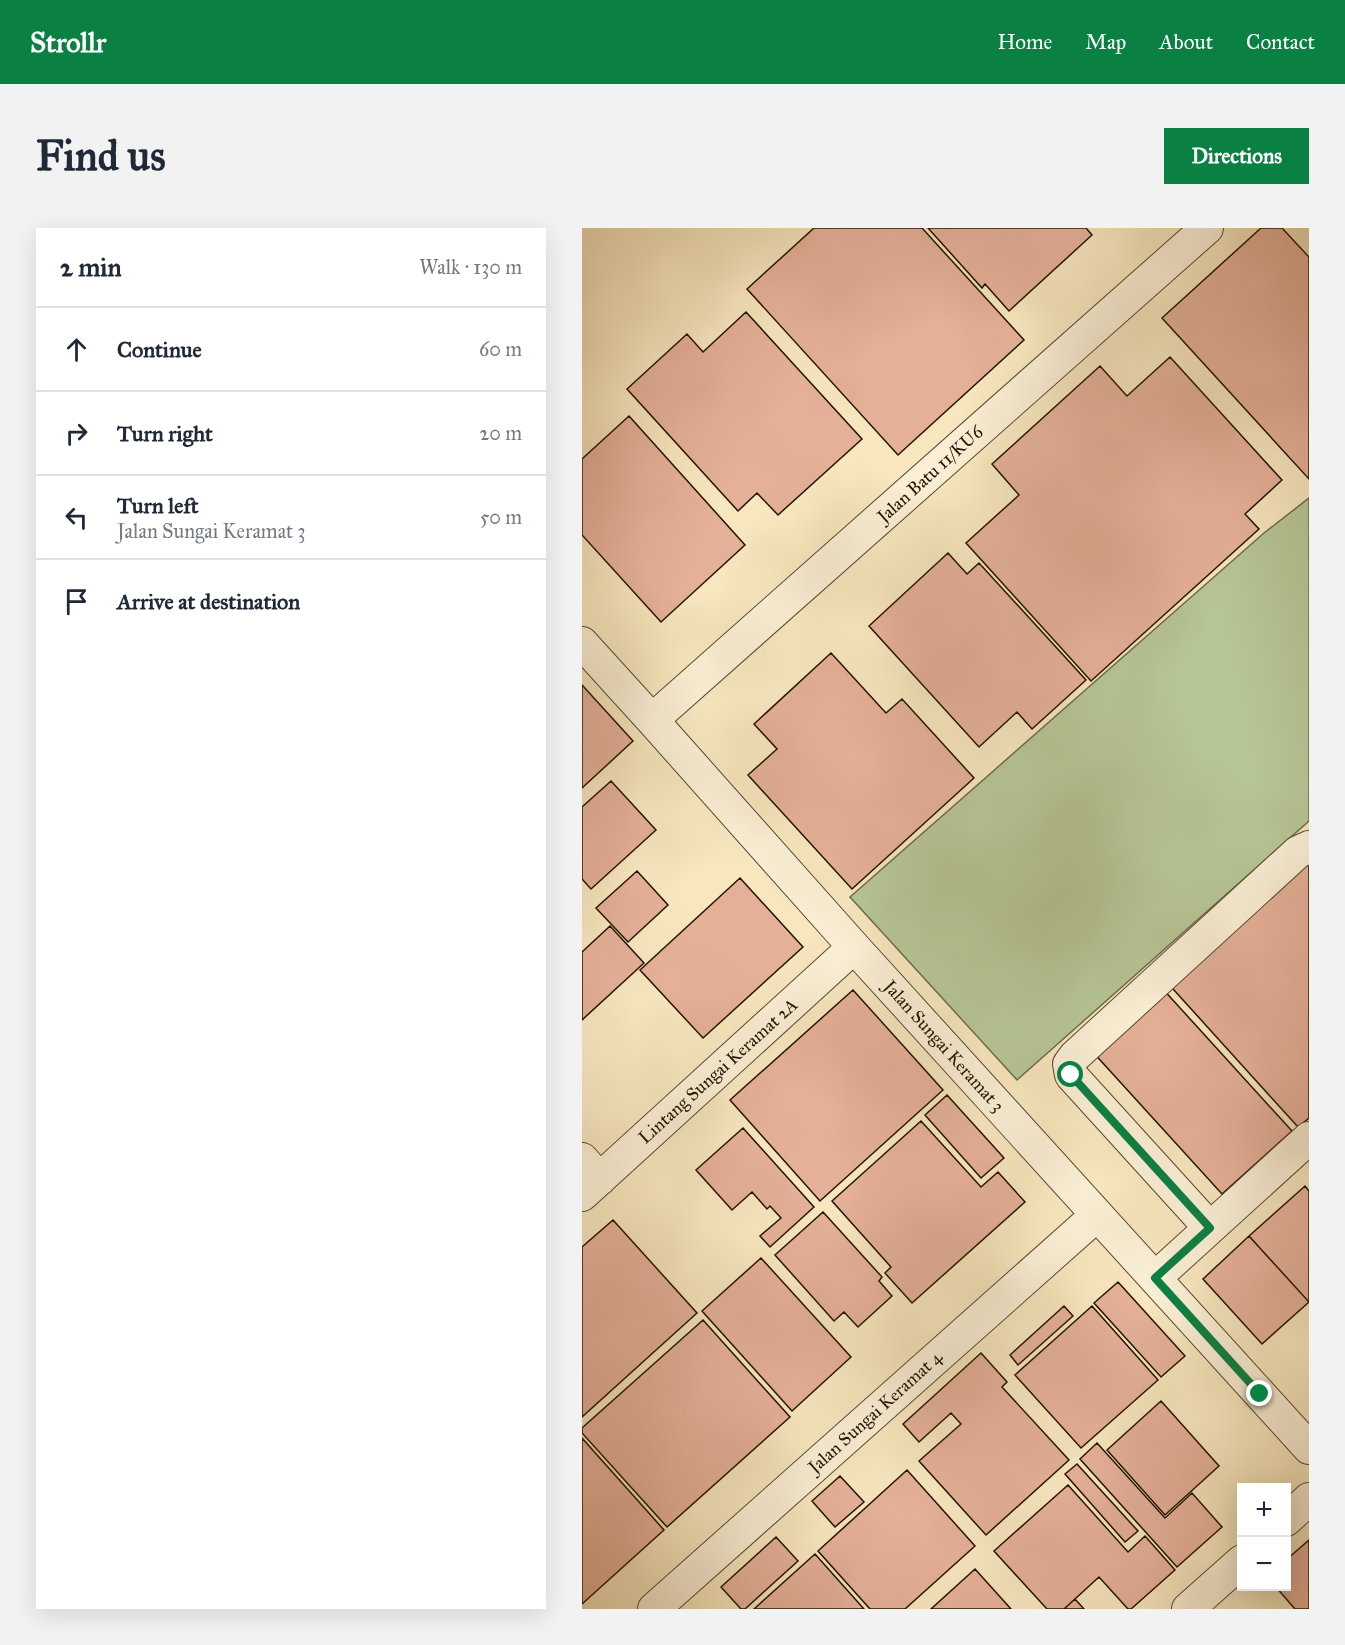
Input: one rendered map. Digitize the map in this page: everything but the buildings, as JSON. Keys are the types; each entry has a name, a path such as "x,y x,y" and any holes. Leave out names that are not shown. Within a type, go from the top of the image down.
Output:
{"street":[{"name":"Jalan Batu 11/KU6","path":"652,720 1207,228"},
{"name":"Jalan Sungai Keramat 3","path":"582,643 854,947 1309,1448"},
{"path":"1210,1228 1071,1075 1069,1064 1298,852 1309,847"},
{"name":"Lintang Sungai Keramat 2A","path":"588,1178 854,947"},
{"path":"1155,1278 1309,1138"},
{"name":"Jalan Sungai Keramat 4","path":"654,1609 1097,1215"},
{"path":"1291,1516 1309,1499"},
{"path":"1188,1609 1237,1565"}],"green space":[{"path":"1309,498 1309,821 1017,1080 850,897 1264,533"}],"route":[{"path":"1071,1075 1210,1228 1155,1278 1260,1394"}]}
